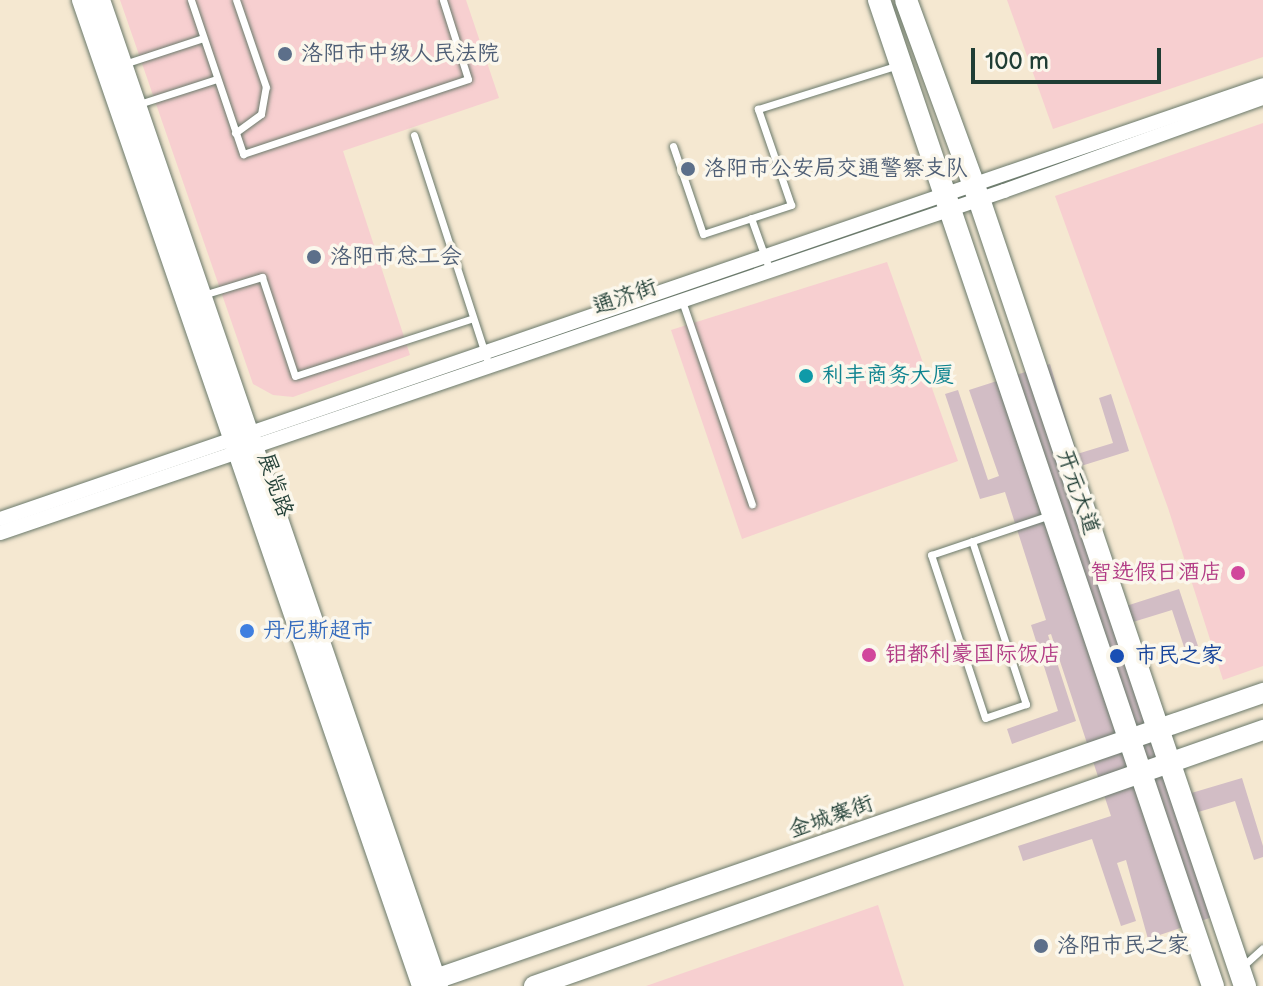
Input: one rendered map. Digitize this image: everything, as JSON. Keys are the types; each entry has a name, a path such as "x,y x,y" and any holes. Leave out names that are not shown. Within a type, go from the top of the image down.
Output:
{"main road":[{"name":"展览路","path":"82,0 114,67 426,984"},
{"name":"展览路","path":"100,0 114,67"},
{"name":"开元大道","path":"879,0 1213,986"},
{"name":"开元大道","path":"906,0 977,192 1242,978"},
{"name":"金城寨街","path":"426,984 1263,693"},
{"path":"534,986 1263,730"}],"street":[{"name":"通济街","path":"0,519 487,361 949,202 1263,85"},
{"name":"通济街","path":"977,192 1263,98"},
{"name":"通济街","path":"487,361 682,301 767,264"},
{"name":"通济街","path":"0,533 244,442"}],"lane":[{"path":"191,0 243,154 468,79 443,0"},
{"path":"235,133 261,114 266,87 236,0"},
{"path":"114,67 203,38"},
{"path":"673,146 703,234 791,205 758,109 900,64"},
{"path":"128,108 217,79"},
{"path":"414,135 487,361"},
{"path":"751,218 767,264"},
{"path":"194,298 262,277 295,376 473,318"},
{"path":"682,301 752,504"},
{"path":"972,541 1026,704 985,718 931,555 972,541 1052,514"},
{"path":"1242,978 1263,948"}],"shaded area":[{"path":"120,0 466,0 499,98 343,151 410,355 293,397 273,395 253,384"},
{"path":"1007,0 1263,0 1263,57 1053,129"},
{"path":"1263,123 1263,666 1223,680 1168,508 1055,196"},
{"path":"887,262 958,461 742,539 671,330"},
{"path":"1050,364 1077,454 1113,443 1099,398 1111,394 1129,451 1081,466 1126,606 1179,589 1198,646 1185,650 1172,610 1133,622 1188,794 1242,778 1263,846 1263,857 1254,860 1235,801 1195,813 1230,911 1148,939 1126,860 1117,863 1136,921 1121,926 1092,839 1023,861 1018,846 1111,816 1051,634 1048,635 1076,721 1012,744 1007,729 1058,711 1031,625 1046,620 1005,492 980,499 945,394 958,390 988,480 999,476 969,390"},
{"path":"878,905 904,986 646,986"}],"place":[{"name":"洛阳市中级人民法院","path":"285,54"},
{"name":"洛阳市公安局交通警察支队","path":"688,169"},
{"name":"洛阳市总工会","path":"314,257"},
{"name":"利丰商务大厦","path":"806,376"},
{"name":"智选假日酒店","path":"1238,573"},
{"name":"丹尼斯超市","path":"247,631"},
{"name":"钼都利豪国际饭店","path":"869,655"},
{"name":"市民之家","path":"1117,656"},
{"name":"洛阳市民之家","path":"1041,946"}]}
